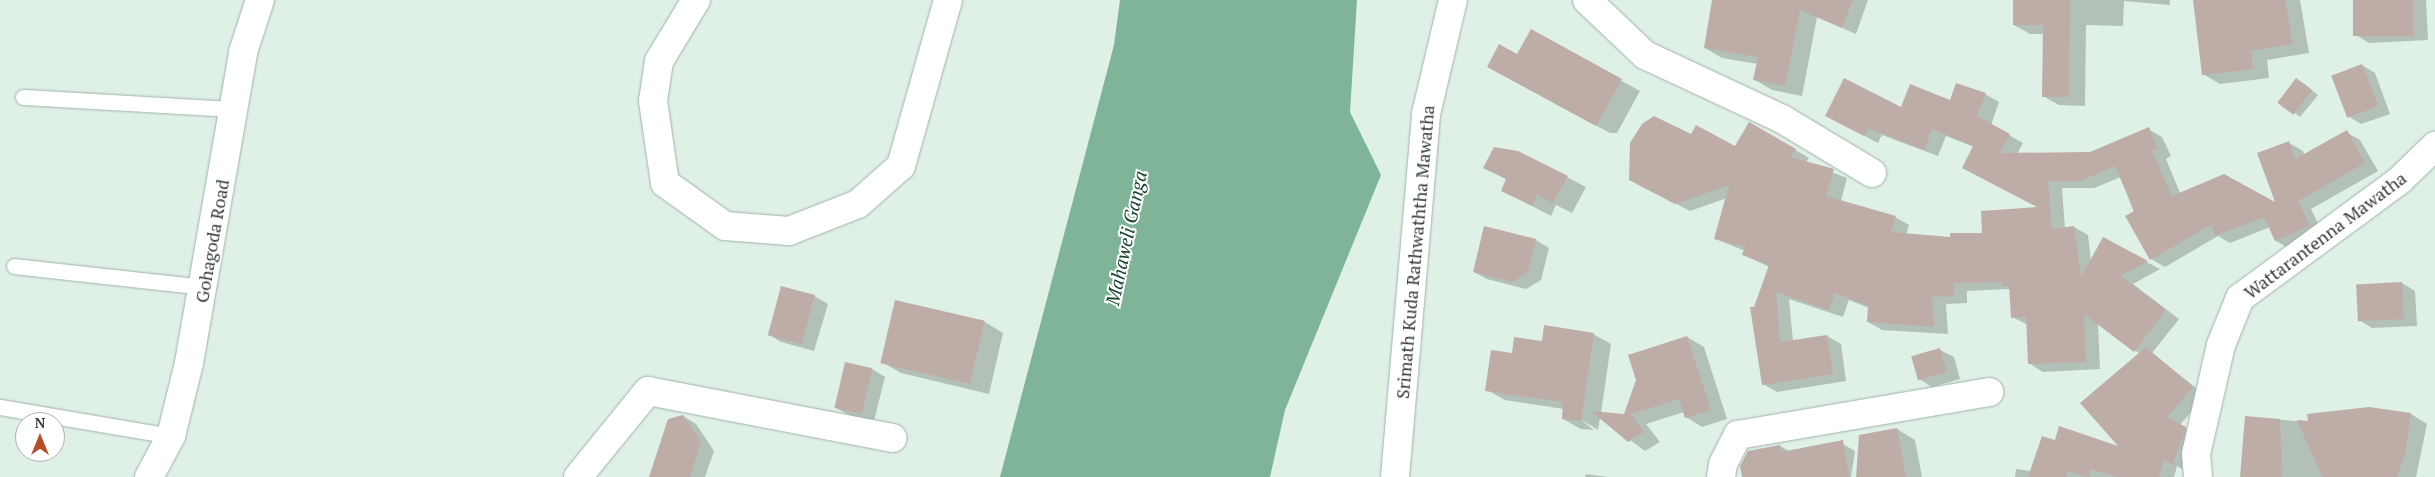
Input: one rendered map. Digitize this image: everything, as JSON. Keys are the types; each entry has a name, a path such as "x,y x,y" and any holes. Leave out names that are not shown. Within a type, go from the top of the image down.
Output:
{"street":[{"name":"Gohagoda Road","path":"149,477 171,436 204,287 243,52 260,0"},
{"path":"696,0 659,60 653,101 665,182 725,226 790,231 858,204 901,166 948,0"},
{"name":"Srimath Kuda Rathwaththa Mawatha","path":"1395,477 1426,114 1453,0"},
{"path":"1587,0 1645,56 1782,119 1872,173"},
{"name":"Wattarantenna Mawatha","path":"2198,477 2196,454 2221,345 2240,298 2400,180 2435,146"},
{"path":"578,477 648,391 893,438"},
{"path":"1721,477 1723,464 1738,435 1989,392"}],"lane":[{"path":"22,96 233,109"},
{"path":"14,266 204,287"},
{"path":"0,407 171,436"}],"water":[{"name":"Mahaweli Ganga","path":"1120,0 1357,0 1350,112 1381,175 1285,410 1270,477 1000,477 1114,45"}],"building":[{"path":"1712,0 1853,0 1842,28 1800,10 1785,86 1753,80 1758,57 1704,48"},
{"path":"2013,0 2070,0 2069,97 2042,97 2043,25 2013,25"},
{"path":"2193,0 2285,0 2293,44 2251,51 2253,69 2202,75"},
{"path":"2353,0 2413,0 2413,36 2353,36"},
{"path":"1531,29 1622,79 1596,126 1487,67 1499,44 1517,54"},
{"path":"2362,64 2378,106 2347,118 2331,76"},
{"path":"1844,78 1901,107 1910,84 1950,100 1956,83 1986,93 1977,116 2010,134 2000,153 2090,152 2149,127 2158,149 2152,151 2172,196 2224,174 2275,202 2257,153 2289,141 2295,159 2347,130 2365,163 2298,201 2310,226 2275,241 2264,217 2215,236 2211,225 2150,260 2125,216 2134,211 2115,166 2080,181 2048,181 2052,229 2074,226 2081,277 2103,237 2148,261 2121,276 2166,310 2134,352 2084,314 2086,362 2028,364 2026,317 2011,318 2009,286 2002,286 2002,282 1954,283 1954,296 1932,297 1934,327 1867,322 1868,306 1835,293 1829,310 1776,292 1780,342 1827,335 1833,374 1762,385 1750,307 1754,307 1769,265 1742,255 1745,247 1714,239 1729,185 1675,204 1629,180 1630,143 1642,124 1654,116 1691,134 1696,125 1735,146 1749,122 1796,149 1791,157 1834,169 1826,196 1896,216 1891,232 1950,237 1950,233 1982,233 1981,211 2037,207 1962,168 1973,146 1932,129 1924,150 1868,128 1864,136 1825,116"},
{"path":"2296,78 2312,90 2293,115 2277,103"},
{"path":"1494,147 1518,151 1568,176 1553,203 1537,195 1532,206 1501,191 1506,179 1483,168"},
{"path":"1484,226 1536,239 1528,272 1512,282 1473,272"},
{"path":"2402,282 2404,319 2358,321 2356,284"},
{"path":"781,286 815,295 802,344 768,335"},
{"path":"895,300 985,321 970,384 880,363"},
{"path":"1544,325 1594,333 1581,421 1562,419 1563,402 1485,391 1491,350 1512,353 1514,337 1542,341"},
{"path":"1687,336 1711,410 1685,418 1679,399 1631,414 1644,432 1628,442 1591,411 1624,414 1636,380 1628,355"},
{"path":"2146,347 2193,387 2167,417 2186,427 2173,464 2164,460 2159,477 2118,477 2091,469 2089,477 2067,471 2066,477 2028,477 2042,436 2055,440 2059,426 2118,446 2080,403"},
{"path":"1940,348 1947,372 1918,380 1911,356"},
{"path":"845,362 872,368 862,414 834,408"},
{"path":"2369,407 2411,413 2405,455 2397,477 2322,477 2297,420 2308,421 2307,414"},
{"path":"683,415 701,442 690,477 649,477 668,419"},
{"path":"2245,416 2280,419 2282,477 2240,477"},
{"path":"1897,428 1906,477 1856,477 1859,435"},
{"path":"1843,440 1849,477 1742,477 1740,466 1748,451 1780,445 1781,452"}]}
